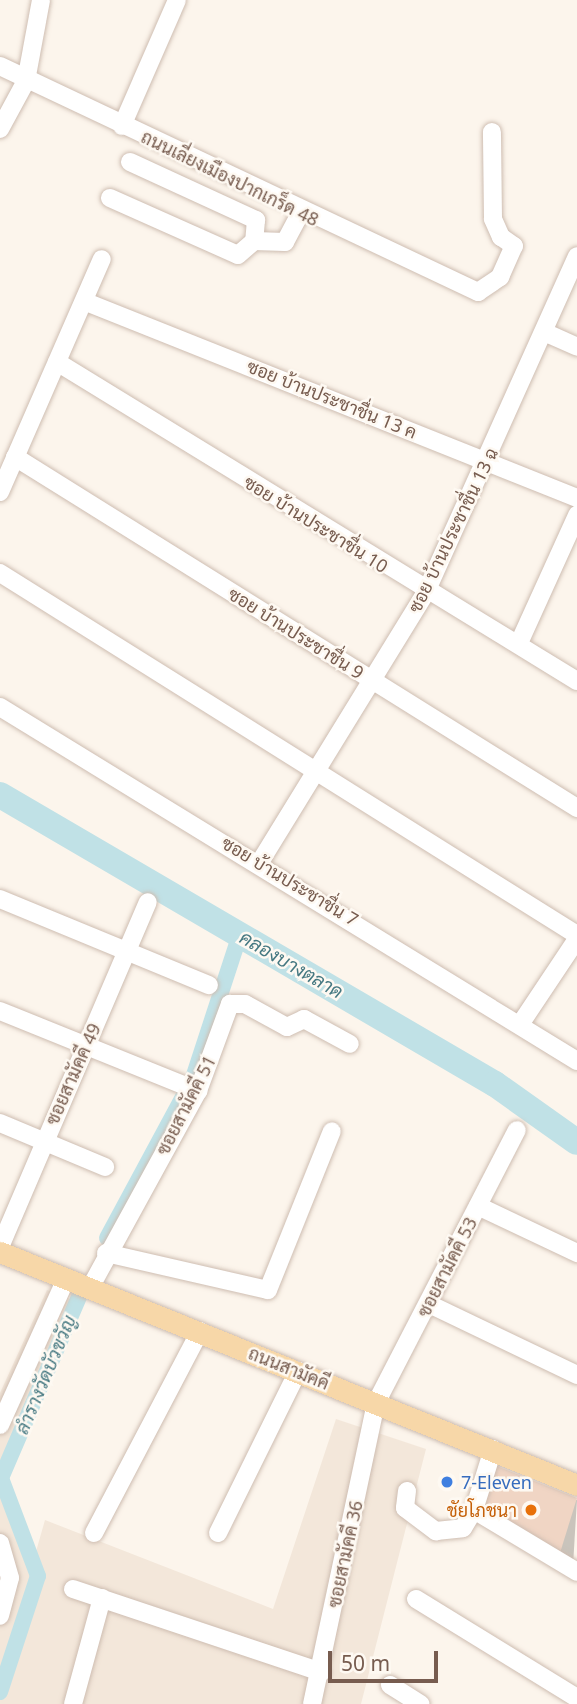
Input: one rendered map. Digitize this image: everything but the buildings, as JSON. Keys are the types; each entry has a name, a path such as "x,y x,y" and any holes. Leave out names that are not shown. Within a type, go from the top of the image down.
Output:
{"main road":[{"name":"ถนนสามัคคี","path":"0,1252 577,1485"}],"street":[{"path":"0,130 26,81 41,0"},
{"path":"122,126 177,0"},
{"name":"ถนนเลี่ยงเมืองปากเกร็ด 48","path":"0,66 26,81 461,289 489,288 514,246 501,237 493,219 492,132"},
{"path":"130,162 256,220 254,241"},
{"path":"110,198 238,255 254,241 285,242 301,212"},
{"name":"ซอย บ้านประชาชื่น 13 ฉ","path":"260,862 426,593 489,460 577,256"},
{"path":"0,492 86,302 102,259"},
{"name":"ซอย บ้านประชาชื่น 13 ค","path":"86,302 489,460 577,498"},
{"path":"544,332 577,347"},
{"name":"ซอย บ้านประชาชื่น 10","path":"57,362 426,593 519,643 577,681"},
{"name":"ซอย บ้านประชาชื่น 9","path":"15,457 577,808"},
{"path":"519,643 577,515"},
{"path":"0,573 314,774 577,937 521,1023"},
{"name":"ซอย บ้านประชาชื่น 7","path":"0,707 260,862 521,1023 577,1061"},
{"path":"0,899 126,956 209,985"},
{"name":"ซอยสามัคคี 49","path":"0,1247 43,1141 148,902"},
{"name":"ซอยสามัคคี 51","path":"90,1288 234,1002 287,1027 304,1019 350,1044"},
{"path":"0,1011 191,1088"},
{"path":"0,1123 105,1167"},
{"name":"ซอยสามัคคี 53","path":"376,1403 517,1130"},
{"path":"106,1253 270,1289 332,1131"},
{"path":"478,1206 577,1253"},
{"path":"0,1425 66,1279"},
{"path":"429,1304 577,1375"},
{"path":"94,1533 200,1331"},
{"path":"218,1533 298,1371"},
{"name":"ซอยสามัคคี 36","path":"312,1704 321,1672 376,1403"},
{"path":"407,1491 405,1508 436,1531 463,1528 474,1510 493,1449"},
{"path":"474,1510 577,1573"},
{"path":"0,1544 10,1578 0,1616"},
{"path":"73,1589 321,1672"},
{"path":"77,1703 102,1598"},
{"path":"416,1599 577,1698"},
{"path":"390,1685 421,1704"}],"shaded area":[{"path":"47,1290 73,1300 0,1461 0,1393"},
{"path":"336,1419 426,1449 361,1704 0,1704 0,1489 31,1569 45,1520 273,1609"}],"waterway":[{"name":"คลองบางตลาด","path":"0,795 495,1084 577,1142"},
{"name":"ลำรางวัดบัวขวัญ","path":"107,1238 193,1078 240,934"},
{"name":"ลำรางวัดบัวขวัญ","path":"0,1692 38,1576 1,1478 80,1295"}],"place":[{"name":"7-Eleven","path":"447,1482"},
{"name":"ชัยโภชนา","path":"531,1510"}]}
